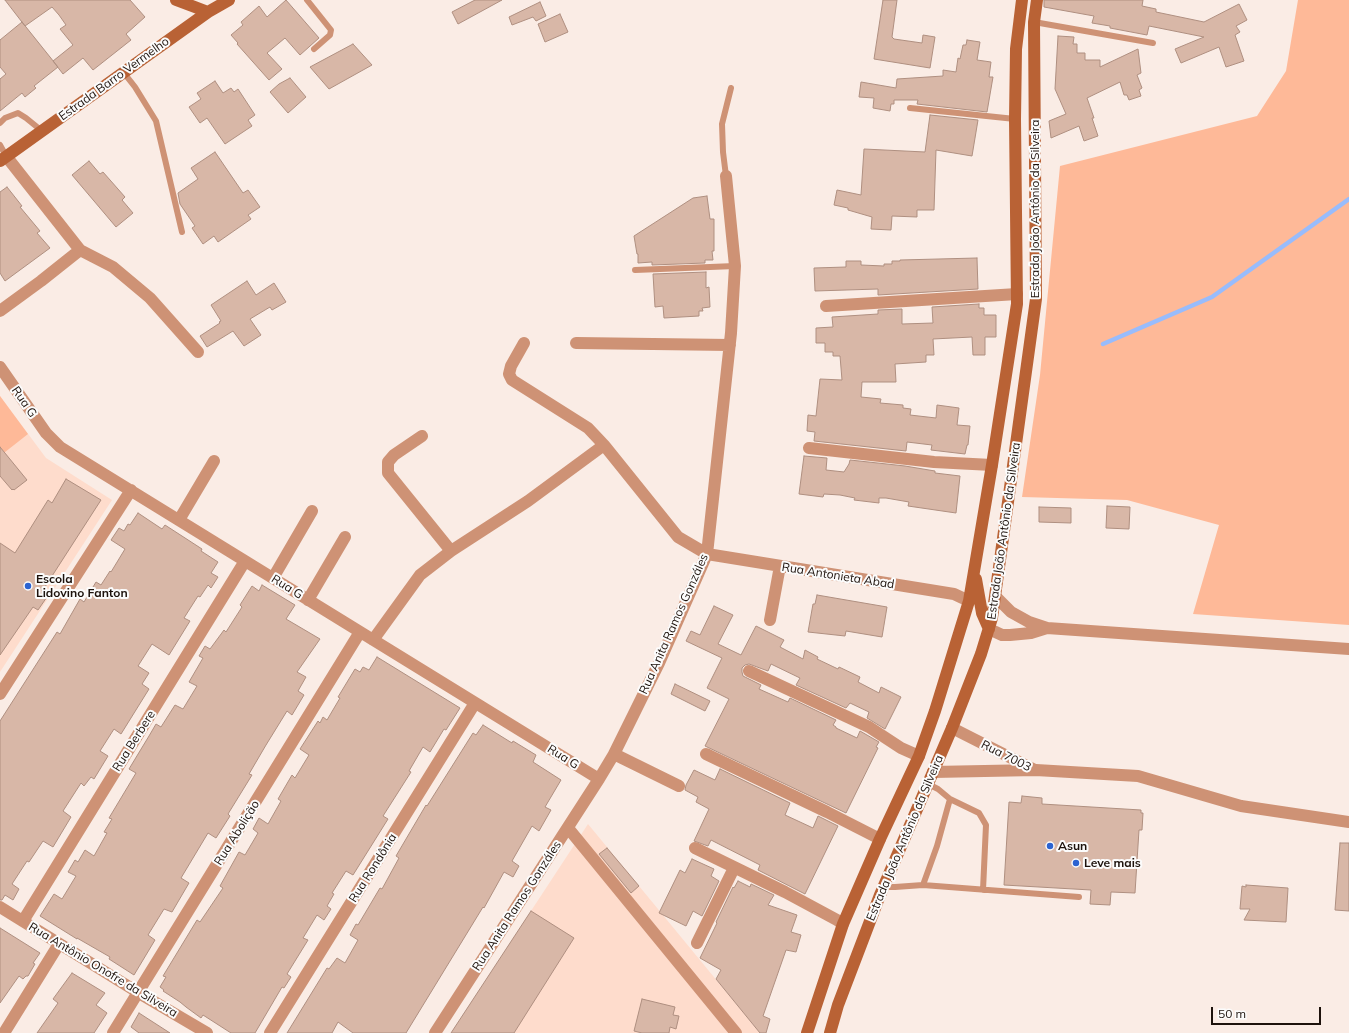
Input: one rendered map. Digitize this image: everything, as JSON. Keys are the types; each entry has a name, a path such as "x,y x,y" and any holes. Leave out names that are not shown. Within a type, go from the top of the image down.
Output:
{"main road":[{"path":"176,0 208,12"},
{"name":"Estrada Barro Vermelho","path":"3,159 208,12 229,0"},
{"name":"Estrada João Antônio da Silveira","path":"808,1033 843,924 880,839 919,756 936,711 969,601 1017,304 1015,118 1016,49 1022,0"},
{"name":"Estrada João Antônio da Silveira","path":"830,1033 838,1005 884,887 952,728 981,654 989,629 996,597 1036,299 1034,22 1037,0"},
{"path":"974,570 981,608 989,629"}],"street":[{"path":"3,159 80,250 113,267 144,293 198,352"},
{"name":"Rua Anita Ramos Gonzáles","path":"435,1033 568,828 614,754 659,664 707,554 730,345 735,266 726,176"},
{"path":"0,311 42,281 80,250"},
{"path":"826,306 1017,294"},
{"path":"524,343 511,366 509,374 512,380 588,428 604,445 678,537 707,554"},
{"path":"576,343 730,345"},
{"name":"Rua G","path":"0,367 46,433 60,447 599,779"},
{"path":"422,436 394,455 388,462 388,473 451,551"},
{"path":"373,640 420,575 451,551 528,501 604,445"},
{"path":"809,448 934,462 992,465"},
{"path":"179,520 214,461"},
{"path":"1,688 131,490"},
{"path":"273,578 312,511"},
{"path":"308,600 345,537"},
{"name":"Rua Antonieta Abad","path":"707,554 954,594 969,601"},
{"name":"Rua Berbere","path":"23,921 245,561"},
{"path":"770,620 780,566"},
{"path":"996,597 1015,615 1029,622 1048,628 1349,649"},
{"path":"989,629 1002,635 1010,635 1031,633 1048,628"},
{"name":"Rua Abolição","path":"113,1033 360,632"},
{"path":"749,671 869,727 902,748 919,756"},
{"name":"Rua Rondônia","path":"270,1033 475,703"},
{"name":"Rua 7003","path":"952,728 1036,770"},
{"path":"614,754 679,786"},
{"path":"706,754 880,839"},
{"path":"1036,770 1138,776 1241,806 1349,822"},
{"name":"Rua 7003","path":"933,772 1036,770"},
{"path":"568,828 736,1033"},
{"path":"695,848 785,892 843,924"},
{"path":"697,943 734,868"},
{"name":"Rua Antônio Onofre da Silveira","path":"0,907 207,1033"},
{"path":"4,1033 59,944"}],"lane":[{"path":"307,0 331,30 330,35 314,49"},
{"path":"1034,22 1153,44"},
{"path":"124,73 135,87 156,121 182,232"},
{"name":"Rua Anita Ramos Gonzáles","path":"726,176 722,124 731,88"},
{"path":"910,108 1015,118"},
{"path":"0,123 5,118 18,113 42,131"},
{"path":"0,145 3,159"},
{"path":"636,270 735,266"},
{"path":"928,784 938,789 950,799 979,813 986,825 983,890"},
{"path":"923,885 937,846 950,799"},
{"path":"884,887 923,885 1079,897"}],"shaded area":[{"path":"1298,0 1349,0 1349,625 1193,614 1219,525 1127,500 1022,497 1040,375 1060,166 1257,116 1286,71"},
{"name":"Escola Lidovino Fanton","path":"0,396 46,458 112,500 0,672"},
{"path":"0,396 28,434 0,456"},
{"path":"588,824 760,1033 451,1033"}],"building":[{"path":"5,0 130,0 145,17 126,34 131,40 93,70 83,58 63,74 53,61 73,45 60,29 66,25 59,15 52,7 25,26"},
{"path":"286,0 319,38 300,55 285,38 267,53 282,69 269,80 237,44 238,43 231,35 243,25 241,22 259,6 267,17"},
{"path":"475,0 502,0 458,24 452,12"},
{"path":"883,0 897,0 892,37 894,39 922,43 923,35 935,37 930,68 874,59"},
{"path":"1044,0 1143,0 1142,6 1156,9 1156,12 1204,22 1239,4 1247,20 1236,26 1240,32 1235,35 1244,61 1226,67 1219,47 1181,63 1175,49 1204,37 1149,26 1147,35 1110,28 1110,26 1092,23 1094,16 1044,7"},
{"path":"540,2 546,16 536,21 533,17 512,25 509,17"},
{"path":"560,14 568,32 545,42 538,24"},
{"path":"22,22 58,67 34,86 36,88 25,97 22,93 0,111 0,79 6,74 0,67 0,40"},
{"path":"1058,36 1074,37 1073,44 1077,44 1077,53 1085,53 1085,60 1100,60 1100,67 1138,49 1141,73 1137,75 1142,88 1139,90 1141,96 1129,100 1127,95 1124,95 1120,82 1087,98 1098,136 1084,141 1079,126 1051,138 1049,121 1066,114 1055,89"},
{"path":"967,40 980,42 977,60 991,62 989,77 993,77 987,112 917,104 918,100 894,100 894,104 891,104 890,111 873,108 874,98 859,97 861,82 896,88 897,79 943,76 943,70 956,72 958,58 960,59 963,45 966,45"},
{"path":"353,44 372,65 329,89 310,67"},
{"path":"290,78 306,97 288,113 270,92 279,84"},
{"path":"215,81 223,93 231,88 234,92 238,89 255,115 248,120 252,126 225,144 207,118 200,123 189,107 201,99 197,93"},
{"path":"930,115 978,120 972,156 936,150 934,210 917,210 917,217 892,216 891,230 871,229 872,217 848,210 848,208 834,205 837,190 861,195 864,149 925,152"},
{"path":"215,152 243,193 248,190 260,207 248,215 251,219 218,242 214,236 203,244 192,228 195,226 180,204 178,193 198,179 191,168"},
{"path":"89,161 100,174 103,172 125,197 122,200 133,213 116,227 72,175"},
{"path":"7,187 22,206 20,207 40,231 37,233 50,248 5,281 0,273 0,192"},
{"path":"707,196 710,219 714,219 714,251 712,251 713,260 705,260 705,263 652,265 652,262 638,263 638,254 634,236 693,198"},
{"path":"977,258 978,289 878,295 878,289 815,291 814,268 846,267 846,261 861,261 861,265 884,266 884,264 892,264 892,261 900,260"},
{"path":"706,272 706,288 709,287 710,307 702,308 703,311 699,311 699,316 664,318 663,306 655,307 653,274"},
{"path":"247,281 256,295 274,283 286,302 272,310 270,307 250,319 261,335 244,346 233,331 207,347 200,336 221,321 211,305"},
{"path":"979,304 979,308 984,308 984,315 996,315 996,337 985,337 985,355 973,355 972,337 933,339 934,355 926,355 926,362 895,364 896,382 862,382 861,397 881,399 880,403 903,405 903,408 911,409 910,415 936,418 937,405 959,408 957,425 970,426 968,445 965,454 931,450 932,445 907,442 906,451 814,441 815,432 807,431 808,415 816,416 820,379 842,380 840,356 833,356 833,352 825,352 825,343 816,343 816,328 833,327 832,317 878,314 878,310 902,309 902,324 933,323 932,307"},
{"path":"0,447 27,480 14,490 12,490 0,476"},
{"path":"804,456 827,458 826,470 844,472 850,460 905,466 935,471 935,473 960,476 956,513 908,506 909,502 886,498 879,498 879,503 854,500 855,498 840,495 824,494 823,497 799,494"},
{"path":"66,479 101,500 43,590 49,594 38,610 33,607 0,655 0,543 15,553 48,500 52,503"},
{"path":"1107,506 1130,507 1129,529 1106,528"},
{"path":"1039,507 1071,508 1071,523 1039,522"},
{"path":"138,513 162,529 165,525 202,549 201,551 218,562 211,573 218,577 211,588 208,585 200,597 198,596 184,618 190,621 169,655 152,644 138,666 149,673 142,684 149,689 121,734 114,729 100,751 108,756 94,779 91,777 84,786 81,783 63,811 71,817 53,847 43,841 29,862 27,861 12,884 19,889 13,900 5,895 2,900 0,900 0,721 57,632 60,634 80,599 84,602 96,582 101,585 110,571 111,572 125,549 111,540 119,528 124,531 128,524 130,525"},
{"path":"262,585 295,605 286,619 320,639 297,672 306,677 298,691 304,695 292,715 287,711 266,745 249,774 252,775 228,814 230,816 216,838 208,833 181,878 189,883 172,912 164,909 148,935 155,940 134,975 109,959 110,957 40,916 54,894 62,899 76,876 68,872 75,860 78,862 85,850 94,856 107,833 104,832 112,819 109,818 136,773 129,769 156,724 161,727 175,705 183,709 197,686 189,682 203,658 199,656 205,646 210,649 224,630 226,632 242,607 240,605 252,586 259,591"},
{"path":"817,595 887,607 882,637 846,631 845,636 808,632 813,604 815,604"},
{"path":"714,606 733,615 718,644 741,655 756,626 784,640 780,647 803,659 805,650 818,657 817,659 860,677 858,682 879,693 881,687 901,697 885,729 867,718 869,712 850,703 846,708 796,685 800,678 771,664 768,671 749,664 742,668 743,676 761,685 759,689 788,702 790,698 836,720 833,725 836,728 857,738 860,731 879,742 876,747 878,748 846,813 705,746 729,699 707,688 722,658 686,641 691,631 700,635"},
{"path":"377,657 460,708 446,730 444,729 430,752 423,747 409,771 411,772 383,816 388,819 353,875 346,871 332,893 334,894 327,906 331,909 324,920 317,915 303,938 308,940 287,974 291,977 284,988 282,987 255,1033 231,1033 203,1015 201,1018 163,991 164,990 160,987 166,977 163,976 197,920 200,922 223,888 220,886 239,852 245,855 258,833 253,829 259,818 268,824 281,801 278,799 292,775 295,778 309,755 300,749 318,721 320,723 323,717 327,720 340,698 338,697 355,669 360,672 363,667 369,670"},
{"path":"675,684 710,701 705,711 671,694"},
{"path":"483,725 512,743 513,741 536,755 533,762 561,780 545,807 551,810 539,831 532,826 512,861 519,866 513,877 504,872 484,908 483,907 406,1033 353,1033 338,1022 332,1033 287,1033 327,968 329,969 337,958 345,963 358,940 350,935 356,924 358,925 380,888 382,889 399,858 396,856 426,805 427,806 473,733 476,735"},
{"path":"720,769 790,803 785,815 813,828 818,816 838,826 805,894 758,870 760,865 711,840 708,846 694,841 709,809 696,802 698,797 685,790 686,785 694,770 715,780"},
{"name":"Asun","path":"1022,796 1042,798 1042,804 1141,810 1141,813 1143,813 1142,830 1139,830 1135,893 1111,892 1110,905 1090,904 1091,890 1004,885 1009,802 1021,803"},
{"path":"1340,843 1349,843 1349,911 1335,910"},
{"path":"607,848 639,886 631,893 599,854"},
{"path":"692,859 714,869 711,876 719,881 702,916 693,911 686,926 659,913 680,870 685,873"},
{"path":"738,881 750,887 751,884 774,895 768,905 797,915 791,932 801,935 796,952 786,950 763,1016 770,1019 766,1033 760,1033 716,979 721,970 700,958 733,887 734,888"},
{"path":"1246,885 1288,888 1286,922 1244,920 1250,909 1240,909 1242,886 1246,887"},
{"path":"531,911 574,938 514,1033 451,1033"},
{"path":"0,928 40,953 33,963 35,964 28,976 23,979 19,976 0,1003"},
{"path":"72,973 105,993 96,1005 107,1013 94,1033 37,1033 58,1003 53,999"},
{"path":"642,999 675,1007 673,1015 679,1016 676,1029 670,1027 669,1033 642,1033 634,1031"},
{"path":"139,1013 170,1033 139,1033 131,1027"}],"waterway":[{"path":"1103,344 1212,297 1349,199"}],"place":[{"name":"Escola Lidovino Fanton","path":"28,586"},
{"name":"Asun","path":"1050,846"},
{"name":"Leve mais","path":"1076,863"}]}
